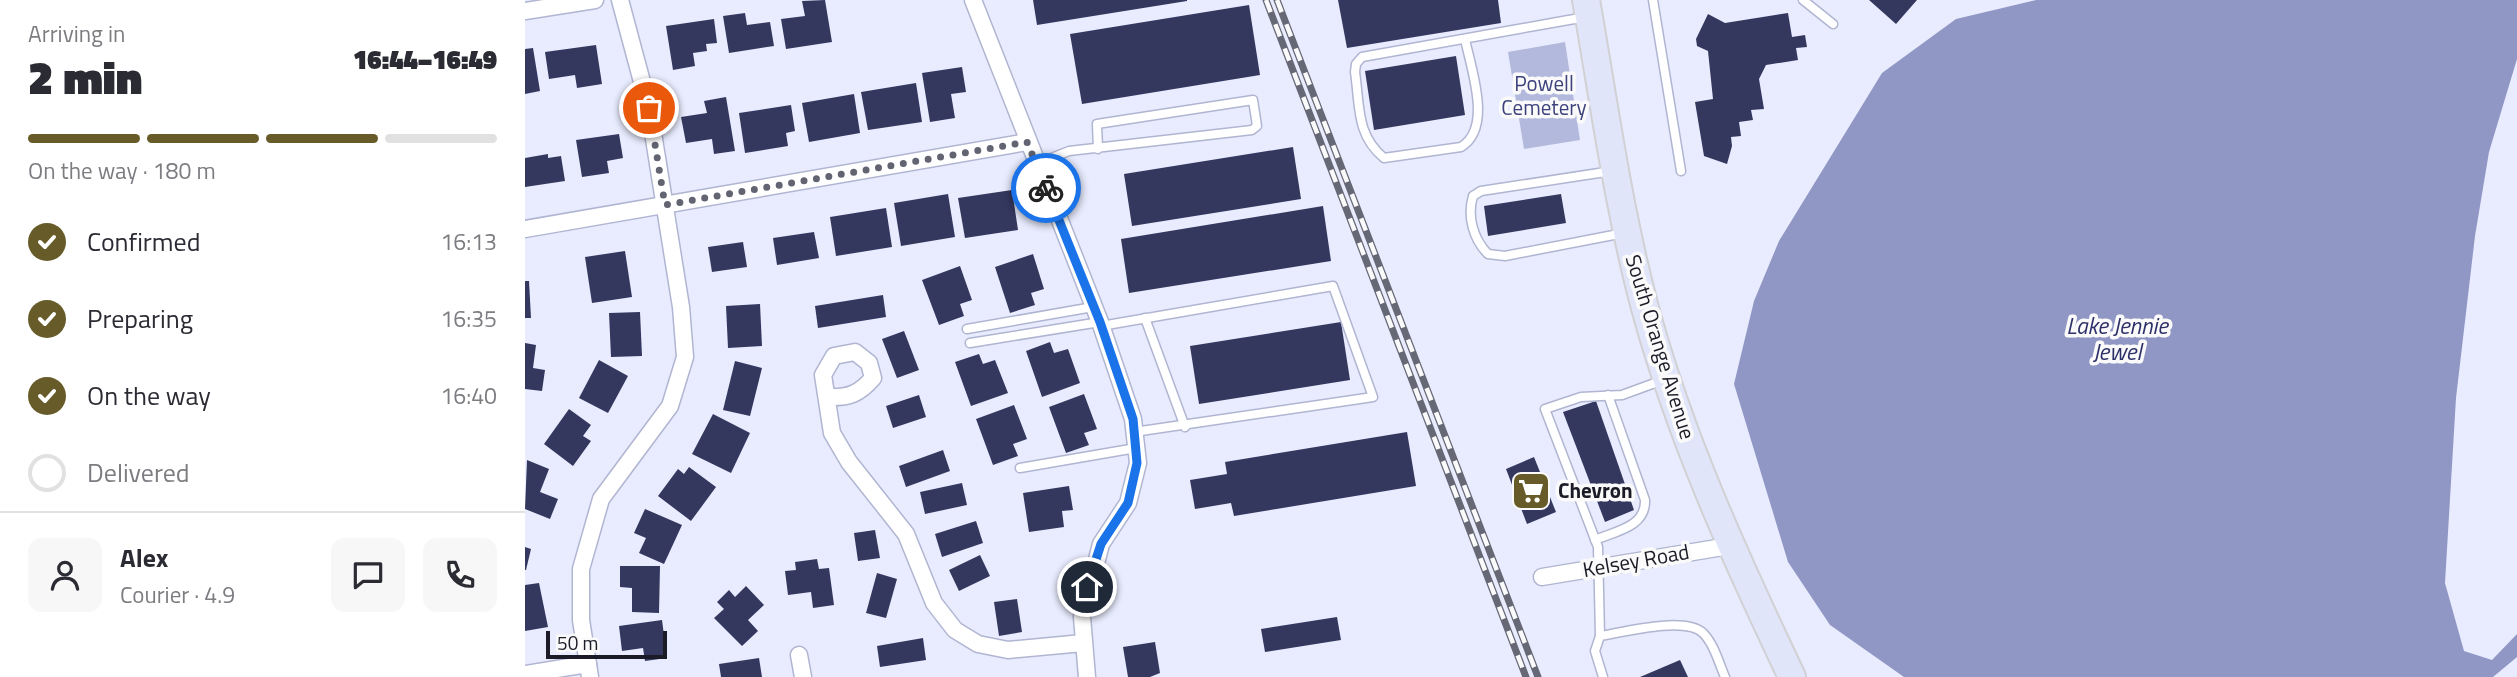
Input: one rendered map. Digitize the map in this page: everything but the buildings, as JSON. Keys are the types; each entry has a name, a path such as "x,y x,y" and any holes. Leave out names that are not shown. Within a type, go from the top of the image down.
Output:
{"main road":[{"name":"South Orange Avenue","path":"1588,8 1627,232 1666,379 1730,546 1792,677"}],"street":[{"path":"525,12 595,0"},
{"path":"525,674 589,670 581,620 581,569 601,499 670,407 685,357 681,307 649,108 620,0"},
{"path":"974,0 1027,142 1098,318 1133,419 1137,463 1128,503 1101,544 1087,587 1082,617 1087,677"},
{"path":"525,229 1027,142"},
{"path":"827,397 832,433 849,462 906,534 934,603 955,630 978,644 1008,650 1083,643"},
{"name":"Kelsey Road","path":"1542,577 1730,546"},
{"path":"799,655 803,677"}],"lane":[{"path":"1653,0 1681,171"},
{"path":"1803,0 1833,24"},
{"path":"1465,39 1477,107 1477,130 1470,142 1461,147 1384,158 1369,146 1363,134 1356,64 1362,57 1465,39 1588,8"},
{"path":"1036,164 1069,151 1098,149 1252,130 1257,126 1253,100 1097,124 1098,149"},
{"path":"1615,170 1481,191 1473,196 1470,206 1473,226 1479,245 1487,254 1504,256 1627,232"},
{"path":"967,329 1098,318 1145,318 1333,286 1373,397 1185,427 1020,468"},
{"path":"970,343 1098,318"},
{"path":"1145,318 1185,427"},
{"path":"1603,677 1595,651 1600,636 1599,568 1595,540 1545,409 1581,397 1622,395 1666,379"},
{"path":"1595,540 1638,522 1645,508 1608,395"},
{"path":"1600,636 1676,625 1693,626 1703,633 1712,646 1725,677"}],"green space":[{"name":"Powell Cemetery","path":"1565,42 1580,140 1524,149 1508,52"}],"water":[{"name":"Lake Jennie Jewel","path":"2036,0 2517,0 2517,59 2489,152 2475,236 2456,398 2445,583 2464,651 2492,660 2517,634 2517,657 2493,677 1904,677 1830,625 1788,562 1734,384 1754,301 1779,241 1882,73 1956,19"}],"railway":[{"path":"1266,0 1526,677"},
{"path":"1277,0 1538,677"}],"way so far":[{"path":"649,108 665,205 1027,142 1046,188"}],"place":[{"name":"Chevron","path":"1531,491"}],"route":[{"path":"1046,188 1100,322 1133,419 1137,463 1128,503 1101,544 1087,587"}]}
